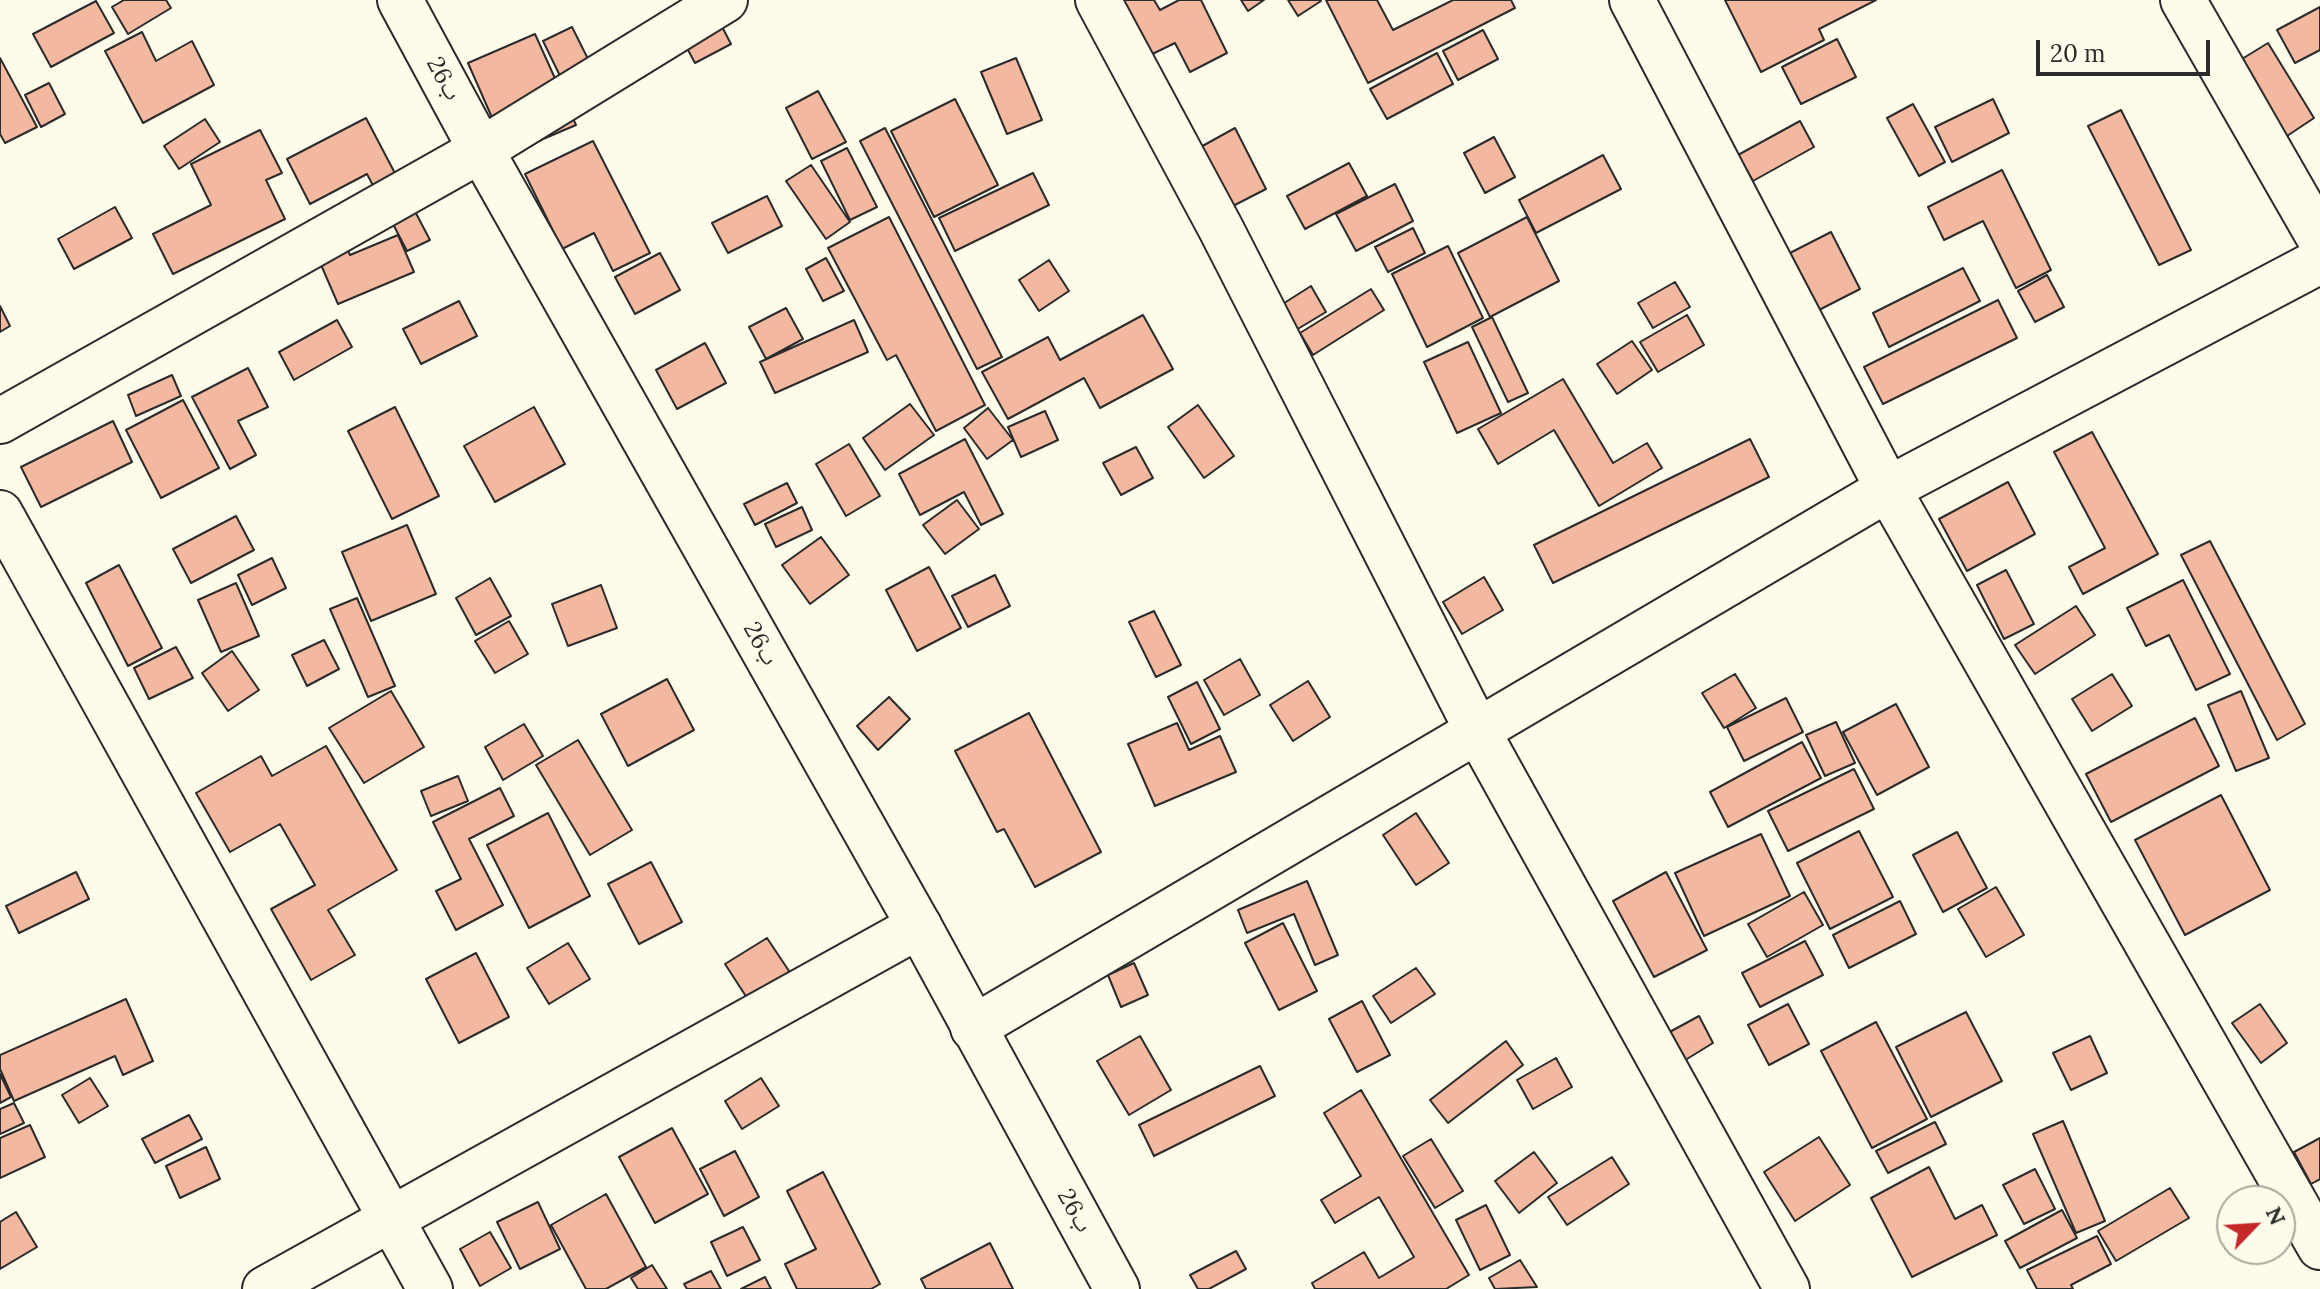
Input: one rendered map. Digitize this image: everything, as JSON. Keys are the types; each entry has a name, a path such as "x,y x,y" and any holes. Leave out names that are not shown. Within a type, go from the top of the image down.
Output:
{"main road":[{"name":"26ب","path":"400,0 481,150 919,926 1117,1289"},
{"path":"0,421 481,150 725,0"},
{"path":"1098,0 1221,229 1477,730 1787,1289"},
{"path":"1632,0 1888,489 2320,1247"},
{"path":"2183,0 2320,239"},
{"path":"973,1028 1888,489 2320,261"},
{"path":"0,513 430,1289"},
{"path":"265,1289 919,926"}],"building":[{"path":"124,0 166,0 171,8 128,34 112,7"},
{"path":"1112,0 1154,0 1160,10 1179,0 1201,0 1227,53 1190,72 1175,43 1142,59"},
{"path":"1241,0 1264,0 1248,11"},
{"path":"1288,0 1320,0 1321,1 1298,16"},
{"path":"1326,0 1377,0 1393,30 1453,0 1511,0 1515,8 1368,83"},
{"path":"1725,0 1876,0 1819,29 1824,40 1761,72"},
{"path":"96,1 114,33 51,67 33,34"},
{"path":"2320,7 2320,50 2295,63 2277,30"},
{"path":"717,17 731,44 695,63 681,37"},
{"path":"572,27 591,65 562,80 543,41"},
{"path":"1483,30 1498,59 1458,80 1443,51"},
{"path":"142,32 156,61 192,41 214,85 143,123 105,51"},
{"path":"535,34 576,125 508,154 468,63"},
{"path":"1837,39 1856,77 1801,104 1782,67"},
{"path":"2268,43 2314,118 2284,138 2237,62"},
{"path":"1437,53 1453,84 1387,119 1370,89"},
{"path":"0,58 37,127 5,143 0,134"},
{"path":"1016,58 1042,120 1007,134 981,72"},
{"path":"49,83 65,114 41,127 25,95"},
{"path":"818,91 846,142 812,159 786,108"},
{"path":"955,99 998,185 934,217 891,131"},
{"path":"1993,99 2009,133 1952,162 1935,127"},
{"path":"1913,104 1945,162 1919,176 1887,118"},
{"path":"2121,110 2191,250 2159,265 2088,126"},
{"path":"366,118 430,240 407,251 367,174 310,204 287,159"},
{"path":"205,119 220,142 179,169 164,146"},
{"path":"1800,121 1814,147 1753,181 1738,155"},
{"path":"885,128 1002,357 977,369 860,141"},
{"path":"1235,128 1266,189 1229,208 1197,149"},
{"path":"260,130 282,173 266,180 285,219 173,274 153,234 211,205 191,164"},
{"path":"1494,137 1515,177 1485,193 1464,153"},
{"path":"593,141 650,253 613,271 594,233 562,249 525,174"},
{"path":"847,148 877,207 850,220 821,161"},
{"path":"1603,155 1621,189 1536,233 1519,200"},
{"path":"1349,163 1367,196 1305,229 1287,196"},
{"path":"811,165 850,222 826,239 786,181"},
{"path":"2002,170 2051,270 2016,288 1983,221 1944,240 1928,207"},
{"path":"1033,173 1049,205 955,251 939,218"},
{"path":"1395,184 1413,221 1356,251 1336,214"},
{"path":"767,196 782,226 728,253 712,223"},
{"path":"115,207 132,238 74,269 58,239"},
{"path":"889,217 985,405 936,431 896,355 887,360 828,248"},
{"path":"1527,217 1559,281 1490,317 1458,253"},
{"path":"1413,228 1425,253 1388,272 1375,247"},
{"path":"339,232 350,255 398,235 414,272 338,304 312,244"},
{"path":"1831,232 1860,289 1817,311 1788,254"},
{"path":"1448,246 1483,318 1427,347 1392,274"},
{"path":"660,253 680,290 635,314 615,277"},
{"path":"826,258 844,291 823,301 806,269"},
{"path":"1049,260 1069,291 1039,311 1019,280"},
{"path":"1963,268 1980,301 1889,347 1873,313"},
{"path":"2047,275 2064,307 2035,322 2018,291"},
{"path":"1675,282 1690,307 1653,328 1638,303"},
{"path":"1311,286 1326,312 1286,336 1270,312"},
{"path":"1371,289 1384,310 1313,355 1300,333"},
{"path":"1998,300 2017,338 1883,404 1864,367"},
{"path":"459,301 477,336 421,364 403,329"},
{"path":"0,306 10,326 0,332"},
{"path":"786,308 803,339 766,359 749,327"},
{"path":"1143,315 1173,369 1100,408 1084,378 1008,419 982,372 1048,337 1060,360"},
{"path":"1687,315 1704,345 1658,372 1640,342"},
{"path":"1492,317 1528,393 1508,402 1472,327"},
{"path":"337,320 352,347 294,380 279,352"},
{"path":"854,320 868,352 775,393 760,362"},
{"path":"1632,341 1652,370 1617,394 1597,364"},
{"path":"1468,342 1501,413 1457,433 1424,362"},
{"path":"705,343 726,383 677,409 656,370"},
{"path":"248,368 268,407 238,421 256,455 230,469 192,397"},
{"path":"172,375 181,396 136,416 128,395"},
{"path":"1563,379 1613,463 1647,443 1662,468 1599,506 1554,430 1498,464 1478,429"},
{"path":"183,400 219,468 161,498 126,430"},
{"path":"910,404 934,435 885,470 863,438"},
{"path":"1198,405 1234,456 1204,478 1168,427"},
{"path":"395,407 439,496 392,519 348,431"},
{"path":"534,407 565,464 495,502 464,446"},
{"path":"988,408 1013,440 987,459 964,428"},
{"path":"1045,411 1058,440 1021,457 1008,427"},
{"path":"113,421 132,462 41,507 21,467"},
{"path":"2092,432 2158,554 2083,594 2069,567 2105,548 2054,452"},
{"path":"965,439 1003,514 981,525 964,492 920,515 899,474"},
{"path":"1750,439 1769,477 1553,583 1534,545"},
{"path":"849,444 880,496 846,516 816,464"},
{"path":"1136,447 1153,478 1121,495 1103,463"},
{"path":"2008,482 2035,534 1967,571 1939,519"},
{"path":"787,483 797,503 755,525 744,504"},
{"path":"957,500 979,529 945,554 923,525"},
{"path":"802,507 812,530 776,547 765,524"},
{"path":"236,516 254,550 191,583 173,549"},
{"path":"407,525 436,594 371,621 342,552"},
{"path":"821,537 849,575 810,604 782,565"},
{"path":"2210,541 2305,724 2277,740 2181,555"},
{"path":"272,558 286,588 252,605 238,575"},
{"path":"119,565 162,648 128,666 86,583"},
{"path":"929,567 961,628 917,651 886,590"},
{"path":"2006,570 2034,624 2004,639 1977,585"},
{"path":"995,575 1010,606 968,627 952,596"},
{"path":"1484,577 1503,610 1462,634 1443,602"},
{"path":"490,578 511,616 476,635 456,598"},
{"path":"2183,580 2230,674 2196,690 2169,635 2146,646 2127,608"},
{"path":"236,583 259,636 221,652 198,600"},
{"path":"601,585 617,628 568,646 552,604"},
{"path":"357,598 395,686 368,697 330,609"},
{"path":"2076,606 2095,635 2035,674 2015,645"},
{"path":"1154,611 1181,665 1156,677 1129,622"},
{"path":"509,621 528,654 495,673 475,641"},
{"path":"324,640 339,669 307,686 292,655"},
{"path":"176,647 193,678 149,699 134,668"},
{"path":"232,651 259,690 228,711 202,673"},
{"path":"1240,659 1260,695 1224,715 1204,680"},
{"path":"1735,674 1756,708 1724,728 1702,693"},
{"path":"2112,674 2132,706 2092,731 2072,699"},
{"path":"667,679 694,730 628,766 601,714"},
{"path":"1308,681 1330,717 1293,741 1270,705"},
{"path":"1197,682 1220,729 1191,744 1168,697"},
{"path":"391,691 424,747 364,783 329,728"},
{"path":"2241,691 2269,758 2236,771 2208,705"},
{"path":"889,697 910,719 878,750 857,726"},
{"path":"1786,698 1803,732 1744,761 1727,727"},
{"path":"1896,704 1929,767 1877,795 1843,732"},
{"path":"1029,713 1101,852 1035,887 1004,829 997,832 955,751"},
{"path":"2195,718 2219,766 2111,822 2086,774"},
{"path":"1836,722 1855,763 1825,776 1806,735"},
{"path":"1177,723 1189,750 1220,736 1236,772 1155,806 1128,744"},
{"path":"524,724 543,756 503,780 485,747"},
{"path":"578,740 632,830 590,855 536,765"},
{"path":"1802,742 1821,778 1728,827 1710,792"},
{"path":"326,746 397,870 328,910 355,955 311,980 271,909 315,885 280,824 230,852 196,793 261,756 272,776"},
{"path":"1854,769 1874,809 1788,851 1768,811"},
{"path":"458,776 468,801 431,816 421,791"},
{"path":"500,788 514,816 469,839 503,905 456,930 436,891 461,879 433,822"},
{"path":"2221,795 2270,890 2185,935 2135,840"},
{"path":"548,813 590,896 529,928 487,845"},
{"path":"1416,813 1449,863 1416,885 1383,835"},
{"path":"1859,831 1893,897 1830,929 1797,863"},
{"path":"1957,832 1987,888 1943,912 1913,855"},
{"path":"1761,834 1790,896 1704,936 1675,873"},
{"path":"651,862 682,922 639,944 608,884"},
{"path":"76,872 89,899 19,933 6,906"},
{"path":"1666,872 1707,950 1654,977 1613,901"},
{"path":"1307,881 1338,955 1315,965 1294,914 1247,933 1238,910"},
{"path":"1996,887 2024,935 1986,957 1958,909"},
{"path":"1804,892 1823,925 1767,957 1748,924"},
{"path":"1900,901 1916,934 1849,968 1833,935"},
{"path":"1283,923 1317,991 1279,1010 1245,943"},
{"path":"767,938 791,974 749,1001 725,964"},
{"path":"1805,941 1823,975 1760,1007 1742,973"},
{"path":"568,943 590,979 549,1004 527,968"},
{"path":"476,953 509,1017 459,1043 426,979"},
{"path":"1134,963 1148,995 1121,1007 1108,975"},
{"path":"1416,968 1435,994 1391,1023 1373,996"},
{"path":"126,999 153,1061 123,1075 115,1056 14,1101 0,1069 0,1055"},
{"path":"1362,1001 1390,1055 1357,1072 1329,1019"},
{"path":"1788,1004 1809,1044 1769,1065 1748,1025"},
{"path":"2260,1004 2287,1043 2261,1063 2232,1023"},
{"path":"1966,1012 2002,1081 1931,1117 1896,1047"},
{"path":"1699,1016 1713,1043 1682,1062 1666,1034"},
{"path":"1876,1022 1927,1119 1872,1148 1821,1051"},
{"path":"1140,1036 1171,1090 1129,1115 1097,1061"},
{"path":"2090,1036 2107,1073 2071,1090 2053,1053"},
{"path":"1506,1041 1523,1065 1448,1123 1430,1100"},
{"path":"1556,1058 1572,1087 1533,1109 1517,1080"},
{"path":"1260,1066 1275,1096 1154,1156 1139,1125"},
{"path":"0,1074 11,1097 0,1103"},
{"path":"90,1078 108,1106 79,1123 62,1095"},
{"path":"761,1078 779,1106 742,1129 725,1101"},
{"path":"1361,1090 1469,1275 1446,1289 1315,1289 1312,1283 1364,1252 1379,1278 1414,1257 1379,1197 1335,1223 1321,1200 1361,1176 1324,1113"},
{"path":"14,1103 24,1123 0,1134 0,1109"},
{"path":"189,1115 202,1139 155,1163 142,1139"},
{"path":"2063,1121 2105,1221 2076,1233 2033,1134"},
{"path":"1935,1122 1946,1144 1888,1173 1876,1151"},
{"path":"30,1125 45,1157 0,1178 0,1138"},
{"path":"672,1128 708,1194 655,1223 619,1157"},
{"path":"1819,1137 1850,1185 1795,1221 1764,1172"},
{"path":"2320,1138 2320,1179 2311,1184 2294,1152"},
{"path":"1431,1139 1463,1191 1435,1208 1403,1156"},
{"path":"206,1147 220,1179 180,1198 166,1166"},
{"path":"735,1151 759,1197 724,1216 700,1169"},
{"path":"1534,1152 1557,1183 1519,1213 1495,1181"},
{"path":"1612,1157 1629,1184 1567,1225 1548,1197"},
{"path":"1929,1167 1955,1219 1982,1205 1997,1235 1912,1277 1871,1198"},
{"path":"2035,1169 2055,1209 2024,1224 2003,1185"},
{"path":"823,1172 880,1284 871,1289 797,1289 785,1264 816,1249 787,1191"},
{"path":"2170,1188 2189,1218 2116,1261 2098,1231"},
{"path":"606,1194 646,1267 606,1289 586,1289 551,1225"},
{"path":"538,1202 560,1249 520,1269 497,1222"},
{"path":"1486,1205 1510,1255 1480,1270 1456,1220"},
{"path":"2062,1210 2077,1238 2020,1268 2005,1241"},
{"path":"16,1212 37,1247 0,1269 0,1222"},
{"path":"743,1227 760,1260 727,1276 711,1242"},
{"path":"490,1232 511,1268 480,1286 460,1249"},
{"path":"2097,1236 2111,1264 2071,1285 2073,1289 2037,1289 2027,1270"},
{"path":"990,1243 1013,1289 926,1289 921,1279"},
{"path":"1236,1251 1246,1269 1209,1289 1198,1289 1190,1275"},
{"path":"1520,1260 1537,1287 1495,1289 1489,1278"},
{"path":"652,1265 667,1289 638,1289 631,1278"},
{"path":"711,1271 721,1289 687,1289 684,1284"},
{"path":"765,1277 771,1289 741,1289"}]}
